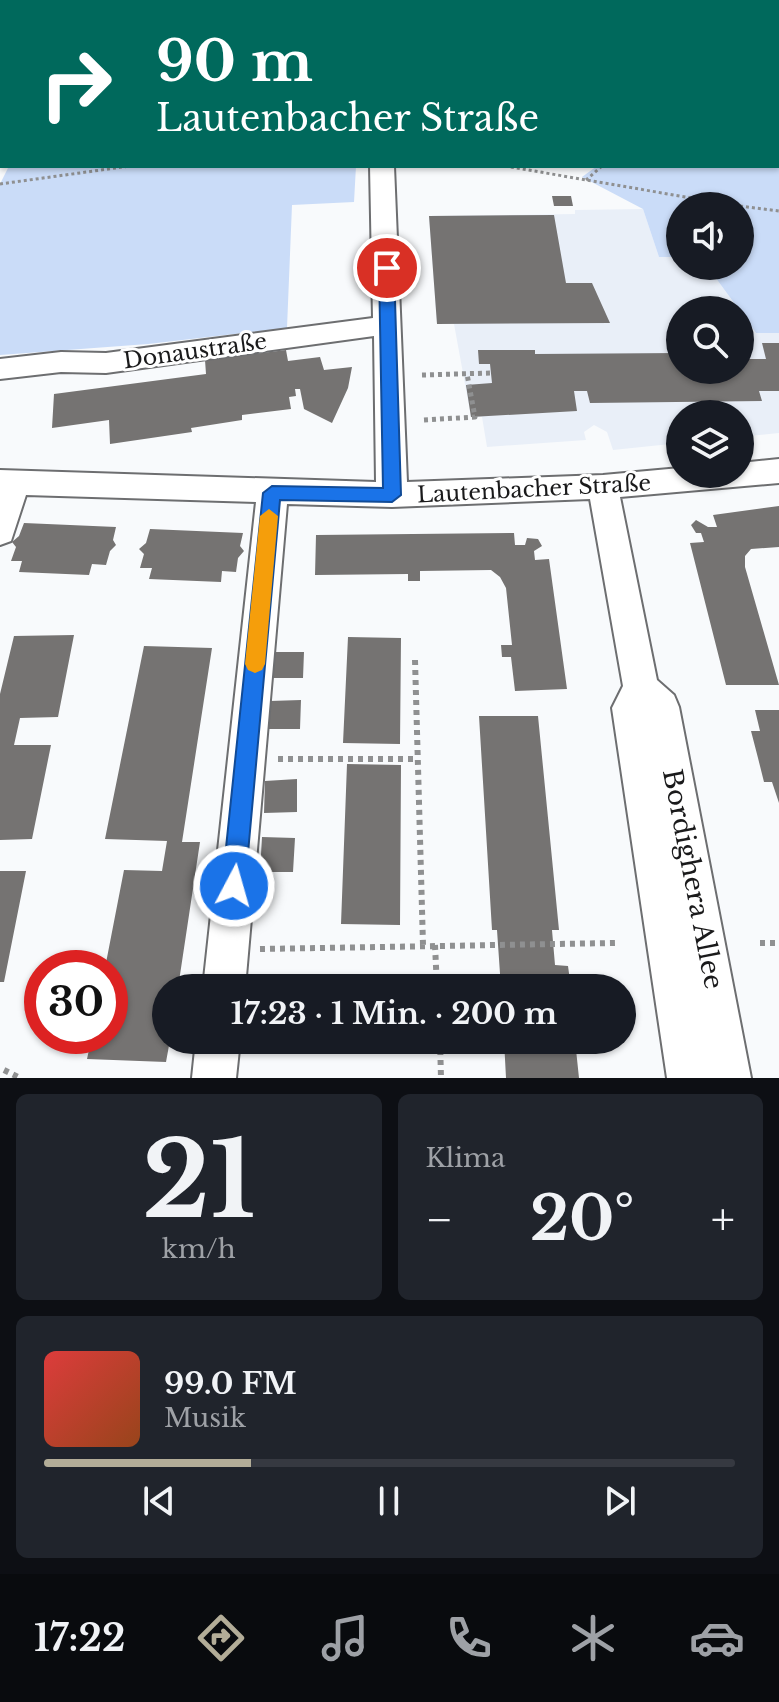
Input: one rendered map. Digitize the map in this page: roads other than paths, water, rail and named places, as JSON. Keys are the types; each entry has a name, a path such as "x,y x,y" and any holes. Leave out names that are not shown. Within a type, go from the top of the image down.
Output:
{"street":[{"path":"382,168 392,495"},
{"name":"Donaustraße","path":"0,369 61,362 106,363 389,325"},
{"name":"Lautenbacher Straße","path":"7,482 392,495 603,487 779,471"},
{"path":"0,532 7,482"},
{"name":"Bordighera Allee","path":"603,487 641,688 661,707 729,1078"},
{"path":"225,974 272,493"},
{"name":"Bordighera Allee","path":"641,688 630,708 689,1078"},
{"path":"214,1078 217,1054"}]}
